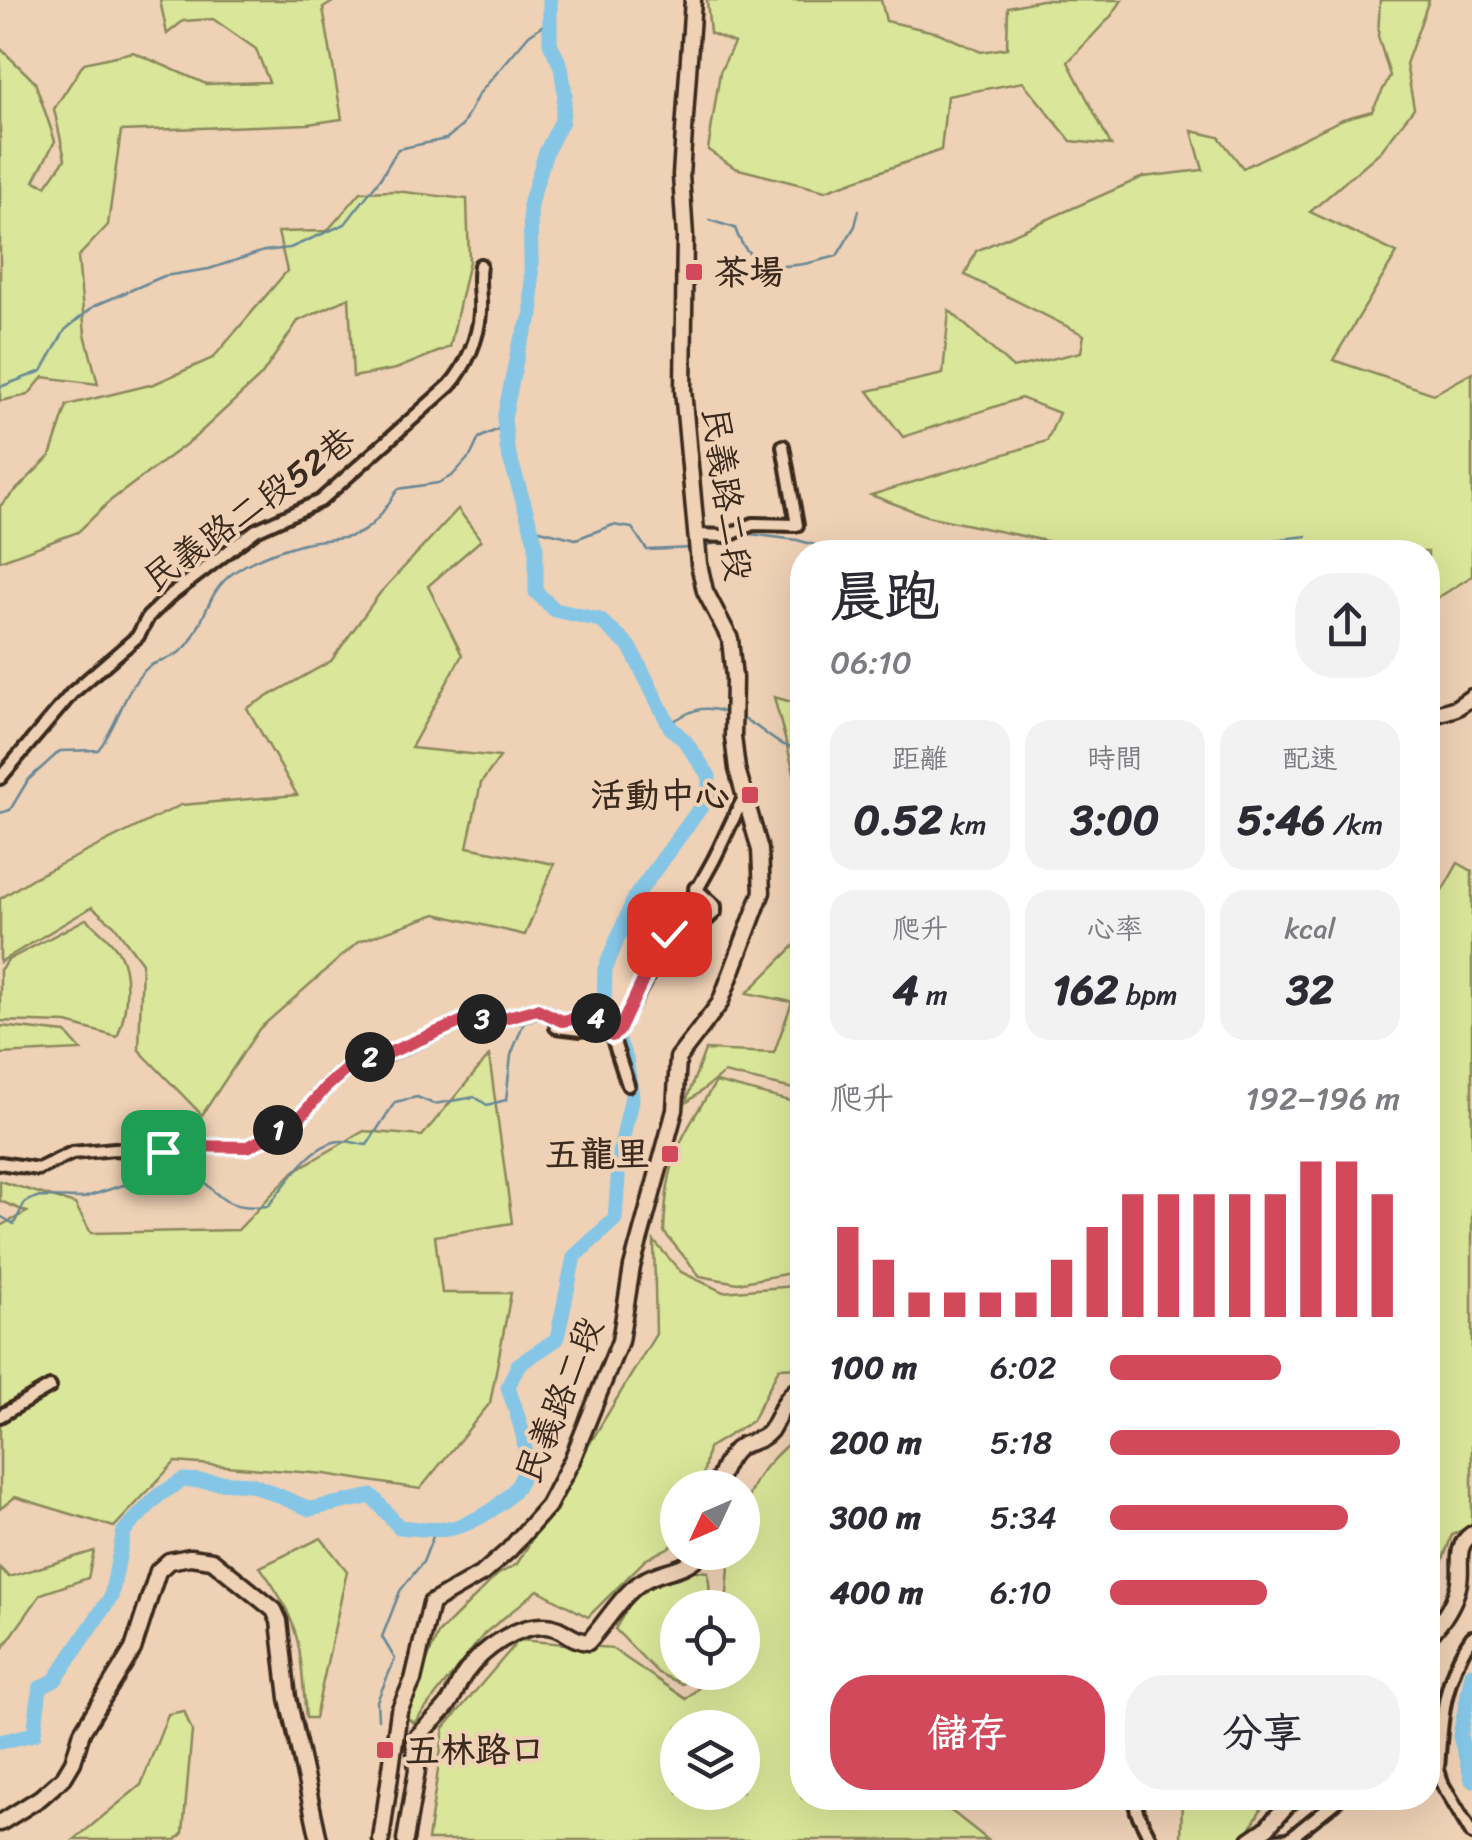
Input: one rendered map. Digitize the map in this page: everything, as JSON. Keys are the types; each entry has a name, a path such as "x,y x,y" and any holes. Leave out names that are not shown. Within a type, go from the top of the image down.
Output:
{"main road":[{"name":"民義路二段","path":"381,1840 400,1711 413,1680 431,1603 496,1563 548,1506 572,1460 620,1341 632,1267 674,1110 678,1058 720,1004 762,892 760,850 737,770 730,640 705,591 697,543 683,390 685,236 680,175 693,0"},
{"path":"1440,713 1472,697"},
{"path":"723,1470 738,1448 769,1432 790,1393"},
{"path":"1440,1622 1458,1590 1458,1555 1464,1540 1472,1534"},
{"path":"0,1823 40,1798 64,1777 82,1732 133,1649 158,1571 169,1561 190,1558 212,1560 274,1610 279,1621 288,1698 319,1840"},
{"path":"405,1840 417,1770 414,1740 446,1708 466,1672 485,1653 508,1637 539,1625 553,1626 578,1641 588,1642 634,1587 646,1579 678,1570"},
{"path":"1250,1840 1283,1810"}],"street":[{"name":"民義路二段52巷","path":"0,778 72,694 138,636 148,617 170,596 256,530 320,501 450,384 464,368 480,313 476,286 480,265"},
{"path":"697,543 753,524 797,524 783,446"},
{"path":"615,1034 744,798"},
{"path":"669,934 680,937 716,912 716,906 695,888"},
{"path":"0,1163 38,1170 72,1153 114,1149 163,1152 184,1146 248,1147 298,1120 325,1088 358,1059 391,1052 472,1017 493,1021 537,1009 562,1021 590,1016 602,1020 615,1034 628,1085"},
{"path":"556,1027 581,1030 602,1020"},
{"path":"0,1416 50,1387"},
{"path":"1440,1721 1449,1679 1472,1636"},
{"path":"1440,1780 1472,1834"},
{"path":"1137,1810 1151,1840"},
{"path":"1276,1840 1289,1839 1325,1810"}],"green space":[{"path":"160,0 336,0 323,8 342,119 308,124 121,131 108,225 78,257 85,334 98,384 43,377 28,395 0,401 0,48 35,82 55,141 34,181 46,186 65,159 54,109 84,63 133,52 206,84 269,82 256,49 213,19 183,21 167,34"},
{"path":"707,0 881,0 886,21 939,33 981,52 1007,48 1008,7 1041,0 1122,0 1068,62 1111,145 1071,141 1023,82 947,96 941,150 825,191 735,168 708,150 720,72 734,43 710,33"},
{"path":"1380,0 1429,0 1406,64 1414,108 1381,151 1310,212 1397,253 1333,360 1434,394 1472,373 1472,576 1440,596 1440,540 1041,540 927,516 871,495 1047,441 1059,413 1021,398 903,437 868,391 943,374 949,310 1013,368 1081,352 1084,335 965,275 976,251 1143,177 1203,170 1192,131 1219,137 1243,168 1343,119 1372,111 1390,76 1378,36"},
{"path":"395,191 467,199 469,261 450,347 396,369 353,377 349,298 298,321 261,376 193,439 110,501 78,532 0,561 0,506 50,456 67,405 154,384 213,358 287,271 278,232 327,231 361,192"},
{"path":"458,509 481,540 428,586 462,655 411,748 500,757 481,783 467,847 554,864 525,935 436,914 359,941 259,1029 202,1115 139,1050 142,963 114,925 92,907 0,962 0,899 31,879 181,805 297,795 247,708 331,661 380,593"},
{"path":"774,697 790,702 790,757"},
{"path":"1458,863 1472,871 1472,1525 1452,1535 1440,1568 1440,895"},
{"path":"86,919 114,945 126,972 126,1003 117,1037 67,1023 0,1021 0,970 8,960"},
{"path":"790,950 790,1002 747,993"},
{"path":"790,1008 790,1088 724,1073 685,1104 705,1050 774,1053"},
{"path":"0,1026 66,1033 81,1050 0,1054"},
{"path":"489,1056 512,1223 435,1236 442,1293 511,1293 490,1403 420,1489 325,1474 175,1462 114,1527 15,1497 0,1509 0,1226 27,1212 0,1201 0,1181 75,1204 91,1233 238,1230 294,1171 364,1131 422,1136"},
{"path":"716,1082 790,1101 790,1273 738,1283 700,1276 664,1232 671,1169 692,1120"},
{"path":"654,1241 681,1272 723,1292 790,1286 790,1368 779,1368 752,1421 708,1448 704,1470 660,1470 660,1552 645,1560 588,1617 538,1590 485,1633 414,1723 404,1716 438,1634 497,1575 517,1564 656,1334"},
{"path":"790,1442 790,1810 948,1810 988,1840 428,1840 444,1728 519,1640 611,1648 660,1681 660,1690 673,1690 686,1699 696,1690 760,1690 760,1590 727,1590 729,1570 760,1570 760,1475"},
{"path":"321,1538 347,1571 315,1718 306,1718 300,1656 292,1622 260,1567"},
{"path":"94,1551 88,1578 41,1594 0,1652 0,1568 9,1577"},
{"path":"685,1570 708,1572 710,1590 660,1590 660,1674 615,1629 631,1602 658,1576"},
{"path":"184,1711 192,1731 183,1833 176,1840 74,1840 141,1785 168,1714"},
{"path":"1182,1810 1260,1810 1244,1840 1181,1840"}],"waterway":[{"path":"0,1742 34,1734 40,1688 55,1680 111,1597 124,1531 159,1495 183,1480 251,1484 310,1509 372,1496 399,1527 422,1529 457,1527 504,1501 520,1481 525,1460 521,1428 508,1387 518,1365 557,1339 574,1257 615,1219 620,1151 632,1096 626,1059 604,1005 605,969 635,897 709,796 709,776 685,741 670,727 630,647 600,620 555,610 536,592 536,544 507,448 504,419 519,346 532,314 530,204 546,152 562,121 565,94 561,67 550,43 550,0"},
{"path":"0,387 42,371 65,330 94,306 164,276 290,248 345,224 398,149 446,139 462,126 478,95 529,35 549,21"},
{"path":"709,220 735,228 742,245 763,263 790,266 837,256 855,226 859,210"},
{"path":"0,813 10,810 28,780 60,751 98,750 137,680 149,667 172,657 189,643 218,588 233,573 286,548 363,531 378,518 398,489 438,483 452,476 471,455 479,438 505,426"},
{"path":"532,528 576,539 613,525 632,528 647,550 693,548"},
{"path":"701,547 750,534 797,540"},
{"path":"1273,540 1307,536"},
{"path":"669,724 697,710 727,713"},
{"path":"739,717 790,747"},
{"path":"597,1014 604,1005"},
{"path":"0,1216 14,1224 25,1202 37,1197 83,1198 123,1185 154,1190 175,1187 199,1176 228,1202 245,1207 268,1206 320,1148 342,1141 367,1145 395,1102 417,1097 434,1104 475,1097 487,1105 506,1100 511,1055 524,1022 539,1018 554,1022"},
{"path":"378,1719 377,1701 395,1659 382,1637 400,1591 423,1562 436,1529"},
{"path":"1472,1674 1460,1736 1472,1780"},
{"path":"1145,1810 1154,1832"}],"place":[{"name":"茶場","path":"694,272"},
{"name":"活動中心","path":"750,795"},
{"name":"五龍里","path":"670,1154"},
{"name":"五林路口","path":"385,1750"}],"route":[{"path":"163,1152 184,1146 248,1147 298,1120 325,1088 358,1059 391,1052 472,1017 493,1021 537,1009 562,1021 590,1016 602,1020 612,1036 619,1031 669,934"}]}
